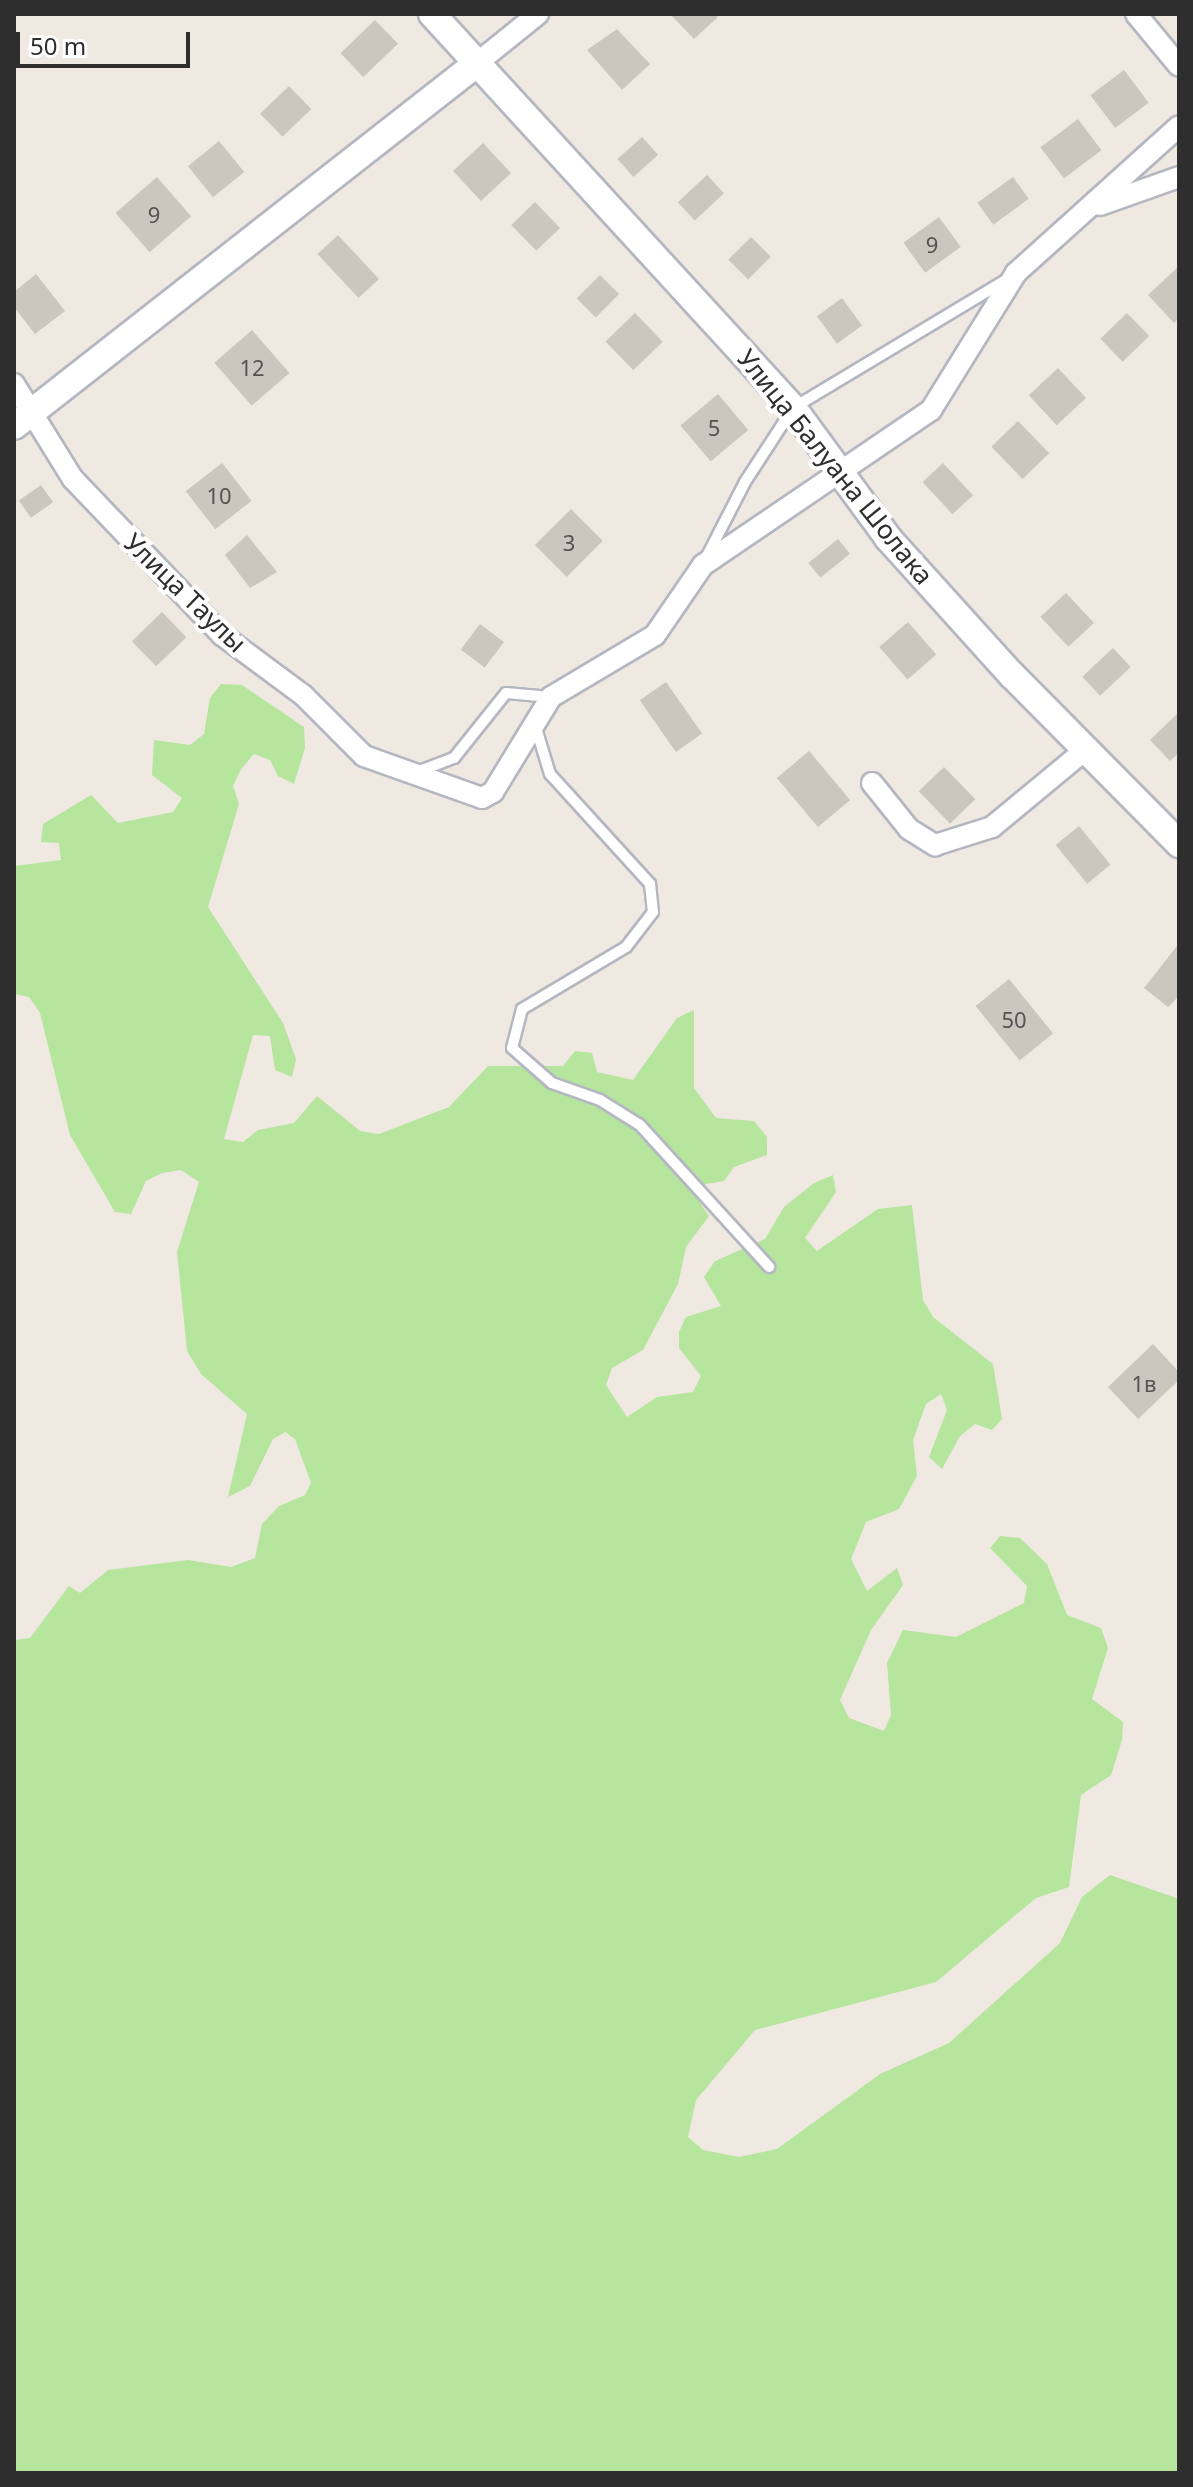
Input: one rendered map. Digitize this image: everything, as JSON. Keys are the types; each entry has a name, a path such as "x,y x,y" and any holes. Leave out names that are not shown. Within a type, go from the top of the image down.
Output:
{"street":[{"name":"Улица Балуана Шолака","path":"432,14 793,408 888,538 1085,750 1179,844"},
{"path":"22,418 538,14"},
{"path":"1136,14 1179,66"},
{"path":"534,719 551,697 655,635 703,565 836,469 931,410 1016,273 1179,126"},
{"path":"1077,216 1179,177"},
{"name":"Улица Таулы","path":"14,384 22,418 73,479 222,635 304,696 364,756 438,779 482,798 493,792 534,719"},
{"path":"872,783 909,829 935,845 992,827 1085,750"}],"lane":[{"path":"703,565 745,482 793,408 1016,273"},
{"path":"416,772 454,758 506,693 551,697"},
{"path":"534,719 550,774 650,884 653,912 626,947 522,1009 512,1048 552,1083 600,1100 640,1125 769,1267"}],"green space":[{"path":"221,684 242,685 304,727 305,748 294,784 278,776 270,760 254,754 241,769 233,786 239,804 208,907 283,1023 296,1059 292,1077 275,1070 270,1036 253,1035 224,1139 243,1142 258,1130 294,1123 317,1096 360,1131 379,1134 449,1107 488,1066 563,1066 575,1051 592,1053 597,1072 633,1080 677,1018 694,1010 694,1088 716,1118 754,1121 767,1137 767,1155 734,1167 724,1181 689,1187 709,1216 686,1247 678,1284 643,1350 612,1368 606,1385 627,1417 657,1397 693,1392 701,1376 679,1348 679,1332 686,1317 721,1306 704,1277 715,1261 765,1239 784,1207 814,1183 833,1175 836,1192 805,1238 817,1251 878,1209 912,1205 923,1300 933,1317 993,1364 1002,1419 992,1430 975,1424 960,1436 942,1469 929,1457 947,1410 941,1394 926,1404 913,1440 917,1476 899,1509 866,1522 851,1559 867,1591 897,1568 903,1585 871,1630 840,1700 849,1718 884,1731 891,1715 887,1663 903,1630 956,1637 1024,1603 1027,1586 990,1548 1000,1536 1020,1538 1047,1564 1067,1615 1101,1628 1108,1648 1092,1699 1123,1722 1122,1740 1111,1775 1081,1795 1069,1887 1036,1898 936,1982 755,2030 696,2100 688,2137 703,2150 739,2157 777,2149 880,2074 949,2043 1060,1943 1082,1897 1110,1875 1179,1899 1179,2473 14,2473 14,1640 30,1638 69,1586 80,1593 108,1570 188,1560 231,1567 255,1558 262,1524 279,1506 305,1495 311,1483 295,1439 285,1432 273,1439 250,1486 228,1497 247,1414 201,1374 187,1351 177,1252 199,1182 181,1170 162,1173 146,1181 131,1214 115,1212 70,1135 40,1013 29,997 14,994 14,866 61,860 59,843 41,842 43,824 91,795 118,823 173,812 182,798 152,775 154,740 190,745 204,734 210,698"}],"building":[{"path":"670,14 715,14 718,17 694,39"},
{"path":"375,20 398,44 363,77 340,53"},
{"path":"617,29 650,64 622,90 587,50"},
{"path":"1124,70 1149,103 1115,128 1090,95"},
{"path":"289,86 311,109 282,137 260,114"},
{"path":"1078,119 1101,150 1064,178 1040,147"},
{"path":"642,137 658,155 634,177 617,159"},
{"path":"219,141 244,172 213,197 188,166"},
{"path":"483,143 511,173 481,201 453,171"},
{"path":"707,175 724,193 695,221 678,202"},
{"path":"157,177 191,216 150,252 115,213"},
{"path":"1013,177 1029,199 993,225 977,203"},
{"path":"535,202 560,228 536,251 511,225"},
{"path":"939,217 961,247 925,273 903,243"},
{"path":"338,235 379,279 358,298 318,254"},
{"path":"751,237 771,257 748,279 728,260"},
{"path":"1179,266 1179,318 1174,323 1148,295"},
{"path":"36,274 65,311 35,334 14,307 14,292"},
{"path":"600,275 619,294 596,317 577,298"},
{"path":"842,298 862,326 837,344 817,316"},
{"path":"635,313 663,342 633,370 606,341"},
{"path":"1127,313 1149,336 1123,362 1100,339"},
{"path":"252,330 289,373 252,406 214,363"},
{"path":"1058,368 1086,398 1057,425 1029,395"},
{"path":"718,394 748,430 711,462 680,425"},
{"path":"1018,421 1049,453 1023,479 991,447"},
{"path":"222,463 252,501 215,529 186,491"},
{"path":"943,463 973,495 953,514 923,482"},
{"path":"41,485 53,502 31,518 19,500"},
{"path":"571,509 603,541 567,577 535,545"},
{"path":"247,535 277,572 250,588 225,555"},
{"path":"838,539 850,554 820,578 808,563"},
{"path":"1066,593 1094,623 1068,647 1040,617"},
{"path":"162,612 186,637 156,666 132,641"},
{"path":"908,622 936,654 908,679 879,647"},
{"path":"480,624 504,642 485,668 461,650"},
{"path":"1113,648 1131,667 1100,696 1082,677"},
{"path":"666,682 702,734 676,752 640,700"},
{"path":"1177,714 1179,753 1170,761 1150,740"},
{"path":"809,751 850,800 818,827 777,778"},
{"path":"944,767 975,799 950,824 919,791"},
{"path":"1079,826 1110,865 1087,884 1056,845"},
{"path":"1177,946 1179,996 1168,1007 1144,988"},
{"path":"1009,979 1053,1033 1020,1060 976,1006"},
{"path":"1153,1344 1179,1372 1179,1380 1138,1419 1108,1387"}]}
